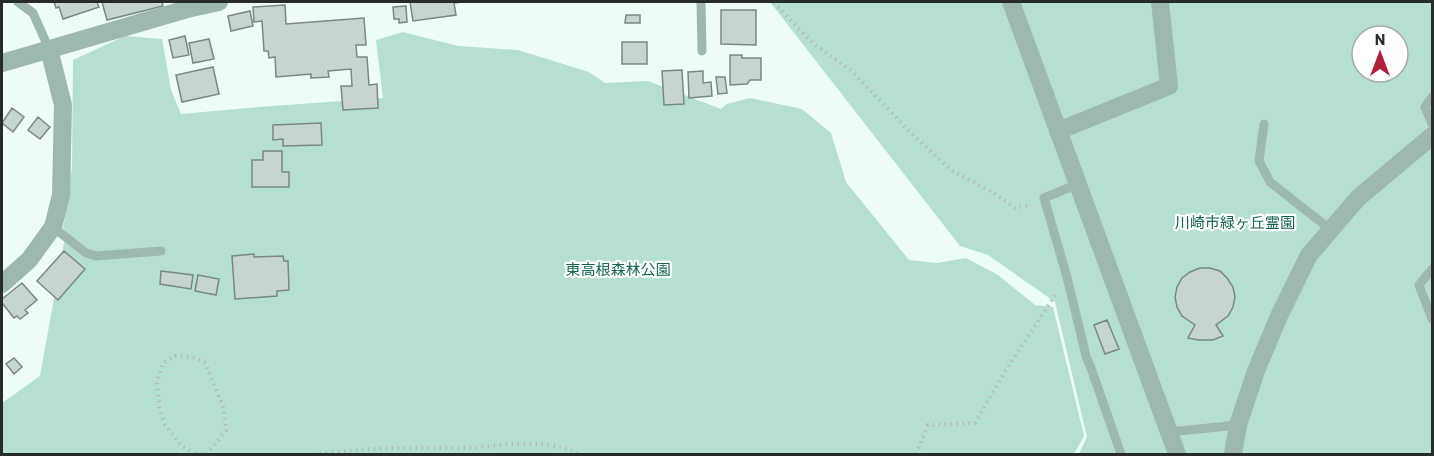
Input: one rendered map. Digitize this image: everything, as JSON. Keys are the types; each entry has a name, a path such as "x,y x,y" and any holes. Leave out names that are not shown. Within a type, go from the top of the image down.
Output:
{"street":[{"path":"2,63 186,5 219,2"},
{"path":"1011,2 1177,454"},
{"path":"1058,131 1169,86 1160,2"},
{"path":"2,284 29,260 53,227 61,195 63,105 49,50"},
{"path":"1233,454 1238,425 1256,371 1279,316 1310,255 1358,198 1432,136"}],"lane":[{"path":"18,2 33,13 49,50"},
{"path":"700,2 702,51"},
{"path":"1432,97 1425,107 1432,124"},
{"path":"1264,123 1259,161 1270,182 1331,230"},
{"path":"1078,184 1044,198 1067,277 1086,356 1122,454"},
{"path":"53,227 86,253 96,256 161,250"},
{"path":"1432,269 1419,285 1432,319"},
{"path":"1169,432 1238,425"}],"path":[{"path":"774,2 815,45 848,68 907,129 951,170 992,192 1015,208 1032,205 1044,198"},
{"path":"916,454 928,425 975,423 1006,370 1047,308"},
{"path":"195,454 181,445 165,425 160,411 157,382 163,363 176,356 195,358 205,363 224,409 226,430 207,454"},
{"path":"320,454 362,449 460,448 526,443 565,447 579,454"}],"green space":[{"name":"川崎市緑ヶ丘霊園","path":"770,2 1432,2 1432,454 1079,454 1087,437 1055,302 988,255 960,246"},
{"name":"東高根森林公園","path":"403,32 458,46 518,50 589,72 605,83 648,81 721,109 727,104 750,98 802,109 831,133 846,182 909,260 937,263 966,258 998,275 1035,305 1053,307 1084,436 1074,454 2,454 2,403 40,376 66,232 63,229 72,167 73,60 125,36 162,39 171,90 181,114 383,98 376,40"}],"building":[{"path":"54,2 97,2 99,7 63,19 59,7 56,8"},
{"path":"102,2 162,2 163,6 107,20"},
{"path":"410,2 463,2 454,3 456,15 413,21"},
{"path":"285,5 286,24 364,18 366,45 356,45 357,57 367,57 369,85 377,84 378,108 343,110 341,86 352,86 351,69 328,71 329,77 311,78 311,74 276,77 275,57 269,58 268,51 264,51 262,21 254,22 253,7"},
{"path":"406,6 407,22 399,23 399,19 394,19 393,7"},
{"path":"721,10 756,10 756,45 721,44"},
{"path":"250,11 253,26 231,31 228,16"},
{"path":"626,15 640,15 640,23 625,23"},
{"path":"185,36 189,55 173,58 169,40"},
{"path":"209,39 214,59 193,63 189,43"},
{"path":"622,42 647,42 647,64 622,64"},
{"path":"730,55 742,55 742,58 761,58 761,80 730,85"},
{"path":"213,67 219,94 182,102 176,75"},
{"path":"682,70 684,104 664,105 662,71"},
{"path":"703,71 703,83 711,82 712,96 689,98 688,72"},
{"path":"716,77 725,77 727,93 718,94"},
{"path":"12,108 24,117 13,132 2,123"},
{"path":"38,117 50,127 40,139 28,130"},
{"path":"321,123 322,145 283,146 283,139 273,140 273,125"},
{"path":"263,151 282,151 282,172 289,172 289,187 252,187 252,160 263,160"},
{"path":"64,251 85,269 58,300 37,281"},
{"path":"254,254 254,257 283,256 284,261 288,261 289,290 277,291 277,296 235,299 232,256"},
{"path":"1200,268 1220,271 1233,287 1235,297 1228,316 1216,325 1223,336 1213,340 1188,338 1195,325 1182,316 1175,297 1182,278"},
{"path":"161,271 193,275 191,289 160,284"},
{"path":"198,275 219,279 216,295 195,291"},
{"path":"22,283 37,300 25,310 28,313 20,319 17,316 14,318 2,303 2,299"},
{"path":"1107,320 1119,349 1105,354 1094,325"},
{"path":"14,358 22,367 14,374 6,364"}]}
